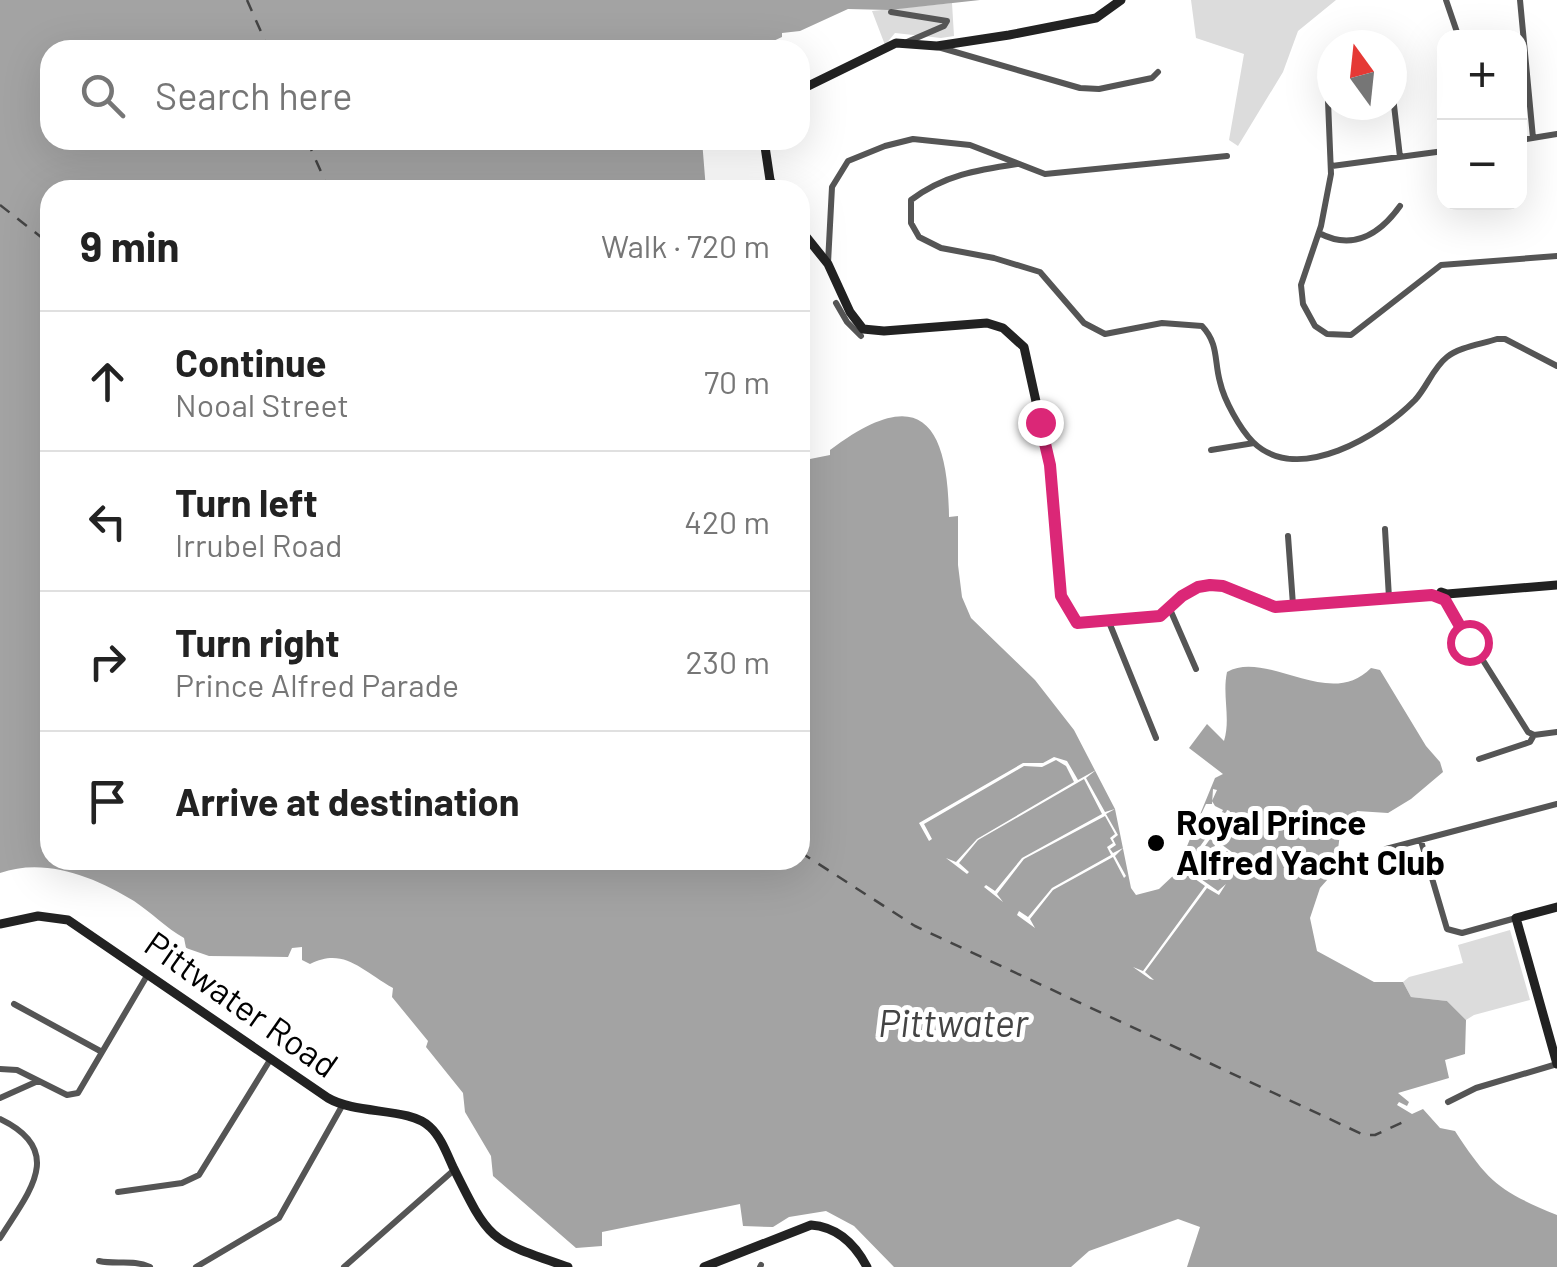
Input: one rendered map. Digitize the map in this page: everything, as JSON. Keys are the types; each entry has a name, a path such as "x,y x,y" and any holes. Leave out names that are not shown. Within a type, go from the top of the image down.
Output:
{"street":[{"path":"937,46 1096,18 1121,0"},
{"path":"1446,0 1456,30"},
{"path":"1520,0 1533,138"},
{"path":"891,12 947,21 944,26 906,42"},
{"path":"810,85 896,43 906,42 937,46 1080,88 1099,89 1152,78 1158,72"},
{"path":"1329,120 1332,166 1319,233 1300,285 1303,304 1314,326 1327,334 1341,336 1364,327 1441,265 1557,256"},
{"path":"1396,120 1400,157"},
{"path":"1527,139 1557,134"},
{"path":"828,264 832,187 848,162 885,146 913,139 970,145 1045,174 1227,156"},
{"path":"766,150 770,180"},
{"path":"1332,166 1437,152"},
{"path":"1017,164 967,171 931,186 911,200 911,223 918,237 941,248 1040,272 1084,324 1105,334 1162,323 1202,326 1216,346 1220,385 1254,443 1270,453 1305,460 1338,454 1402,413 1420,396 1446,357 1497,338 1557,366"},
{"path":"1319,233 1352,242 1364,239 1379,230 1400,206"},
{"path":"810,242 828,264 850,312 863,329 987,324 1003,328 1024,347 1050,465 1061,596 1077,623 1160,616 1198,587 1210,585 1223,586 1275,607 1444,597 1557,585"},
{"path":"836,303 860,336"},
{"path":"1211,450 1254,443"},
{"path":"1384,529 1389,598"},
{"path":"1288,536 1293,605"},
{"path":"1444,597 1528,732 1557,732"},
{"path":"1169,607 1196,669"},
{"path":"1109,622 1156,738"},
{"path":"1479,760 1530,742 1534,735"},
{"path":"1386,849 1557,804"},
{"path":"1420,841 1447,930 1462,933 1557,907"},
{"name":"Pittwater Road","path":"0,924 38,916 68,920 342,1106 428,1125 478,1217 494,1237 568,1267"},
{"path":"1448,1102 1556,1060 1516,918"},
{"path":"0,1069 17,1070 67,1095 76,1095 148,974"},
{"path":"14,1004 102,1052"},
{"path":"118,1192 182,1183 198,1175 270,1060"},
{"path":"0,1098 38,1082"},
{"path":"197,1267 279,1218 342,1106"},
{"path":"0,1120 31,1142 39,1166 0,1238"},
{"path":"344,1267 454,1170"},
{"path":"704,1267 812,1225 845,1238 867,1267"},
{"path":"99,1261 138,1262 150,1267"}],"shaded area":[{"path":"1191,0 1336,0 1298,31 1283,72 1238,146 1229,140 1244,54 1196,38"},
{"path":"952,3 954,36 895,33 885,45 872,11"},
{"path":"1510,930 1530,1000 1466,1020 1447,1001 1411,997 1403,982 1409,977 1463,963 1458,945"}],"water":[{"name":"Pittwater","path":"0,0 980,0 889,10 848,9 800,31 782,33 776,40 40,40 40,150 703,150 705,180 40,180 40,867 0,873"},
{"name":"Pittwater","path":"905,416 921,422 934,435 942,455 949,517 958,516 962,597 971,618 1035,680 1074,730 1115,809 1131,888 1136,895 1159,889 1176,873 1215,778 1223,774 1189,748 1207,724 1224,741 1227,672 1243,667 1260,668 1336,684 1354,680 1371,668 1380,670 1443,772 1388,813 1357,811 1341,827 1335,871 1320,888 1310,918 1317,951 1374,982 1403,982 1411,997 1447,1001 1466,1020 1465,1054 1445,1060 1449,1078 1398,1093 1409,1102 1407,1106 1399,1102 1397,1105 1412,1114 1423,1109 1440,1128 1455,1131 1497,1184 1557,1215 1557,1267 1187,1267 1200,1227 1178,1219 1089,1251 1071,1267 894,1267 854,1226 826,1211 789,1217 773,1227 743,1226 740,1204 602,1232 602,1246 576,1248 493,1176 491,1156 465,1112 463,1093 392,997 393,988 343,959 322,959 310,964 302,960 302,947 292,948 288,957 209,956 186,948 184,938 134,901 60,870 810,870 810,459 830,455 830,450 860,430 885,419"}],"pier":[{"path":"1054,757 1067,761 1078,780 1096,770 1086,778 1105,812 1115,809 1106,814 1118,835 1113,839 1116,845 1110,849 1113,853 1123,848 1115,856 1126,876 1113,857 1053,890 1030,919 1035,928 1017,915 1019,911 1028,917 1052,888 1111,855 1107,847 1113,843 1110,838 1115,834 1105,816 1024,859 997,894 1003,902 984,887 995,891 1022,858 1102,814 1084,779 978,840 959,863 967,874 946,858 956,862 977,839 1074,782 1066,766 1056,760 1042,767 1024,766 924,824 932,839 929,841 919,823 1023,763 1043,763"},
{"path":"1212,801 1223,810 1220,816 1224,818 1230,811 1225,823 1201,819 1222,833 1202,824 1200,828 1220,837 1218,842 1243,860 1235,870 1240,860 1234,857 1228,862 1232,856 1227,851 1220,858 1224,850 1219,845 1212,852 1216,843 1210,839 1188,870 1218,891 1226,884 1219,895 1207,888 1145,972 1154,980 1150,979 1133,967 1143,971 1205,886 1184,871 1194,856 1185,852 1196,852 1206,838 1193,831 1206,804"}],"ferry route":[{"path":"247,0 265,40"},
{"path":"311,150 325,180"},
{"path":"0,205 40,236"},
{"path":"810,858 915,926 1364,1135 1375,1135 1410,1119"}],"place":[{"name":"Royal Prince Alfred Yacht Club","path":"1156,843"}],"route":[{"path":"1040,422 1050,465 1061,596 1077,623 1160,616 1182,596 1210,585 1223,586 1275,607 1432,595 1445,600 1469,642"}]}
